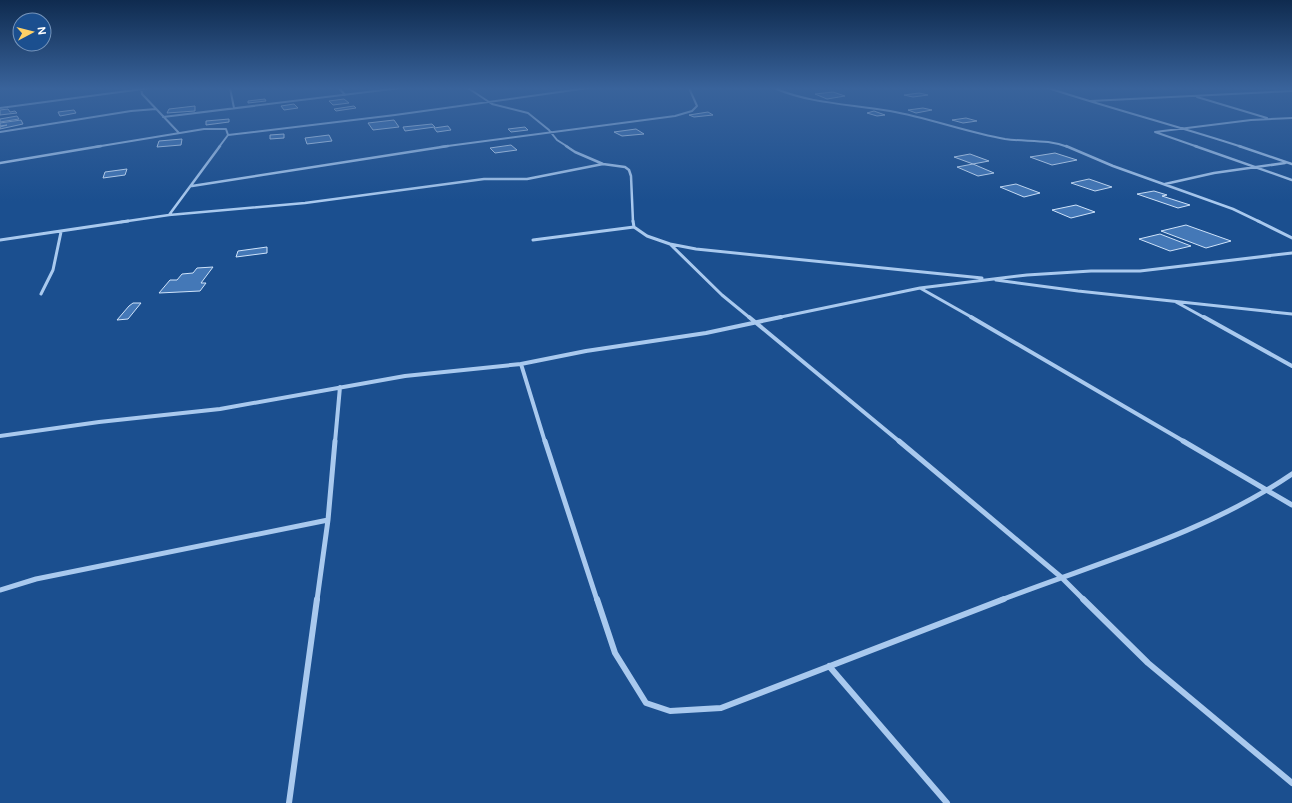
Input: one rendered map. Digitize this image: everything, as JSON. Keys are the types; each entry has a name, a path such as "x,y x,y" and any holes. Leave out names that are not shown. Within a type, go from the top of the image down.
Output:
{"street":[{"path":"0,132 45,125"},
{"path":"172,125 180,133"},
{"path":"169,215 228,136 309,125"},
{"path":"542,125 557,140 575,152 603,164 625,167 629,170 631,176 632,217 634,227"},
{"path":"192,186 419,150 598,125"},
{"path":"948,125 1008,139 1056,142 1113,166 1233,209 1292,238"},
{"path":"1176,125 1292,163"},
{"path":"1209,125 1155,132 1292,180"},
{"path":"0,163 180,133 219,128 226,129 228,136"},
{"path":"1165,184 1252,167 1287,162"},
{"path":"0,240 169,215 305,203 484,179 526,179 603,164"},
{"path":"533,240 634,227 647,236 670,244 696,249 989,279 1078,291 1292,314"},
{"path":"41,294 53,270 61,232"},
{"path":"670,244 722,295 1061,577 1148,663 1292,783"},
{"path":"0,436 99,422 220,409 405,376 521,364 756,323 920,288 1027,275 1091,271 1140,271 1292,253"},
{"path":"920,288 1062,369 1292,505"},
{"path":"1174,301 1292,366"},
{"path":"521,364 577,542 615,653 646,703 670,711 721,708 1061,577 1134,551 1237,508 1268,491 1292,474"},
{"path":"289,803 328,520 340,387"},
{"path":"0,590 36,579 328,520"},
{"path":"829,666 947,803"}],"building":[{"path":"5,125 16,125 0,129 0,127"},
{"path":"370,125 398,125 399,127 373,130"},
{"path":"433,125 435,127 405,131 403,127"},
{"path":"448,126 451,130 437,132 434,128"},
{"path":"525,127 528,130 511,132 508,129"},
{"path":"636,129 644,134 622,136 614,132"},
{"path":"284,134 284,138 270,139 270,135"},
{"path":"329,135 332,141 307,144 305,138"},
{"path":"182,139 181,145 157,147 159,141"},
{"path":"511,145 517,150 495,153 490,148"},
{"path":"1055,153 1077,160 1052,165 1030,157"},
{"path":"970,154 989,161 973,164 954,157"},
{"path":"973,164 994,173 978,176 957,167"},
{"path":"127,169 125,175 103,178 105,172"},
{"path":"1089,179 1112,187 1095,191 1071,183"},
{"path":"1016,184 1040,193 1024,197 1000,187"},
{"path":"1154,191 1167,195 1162,196 1190,205 1178,208 1137,194"},
{"path":"1076,205 1095,212 1071,218 1052,210"},
{"path":"1186,225 1231,241 1206,248 1161,231"},
{"path":"1160,234 1191,246 1170,251 1139,239"},
{"path":"267,247 267,253 236,257 238,251"},
{"path":"213,267 201,283 206,283 200,291 159,293 170,280 177,280 182,274 193,273 197,268"},
{"path":"133,303 141,303 128,319 117,320 129,306"}]}
